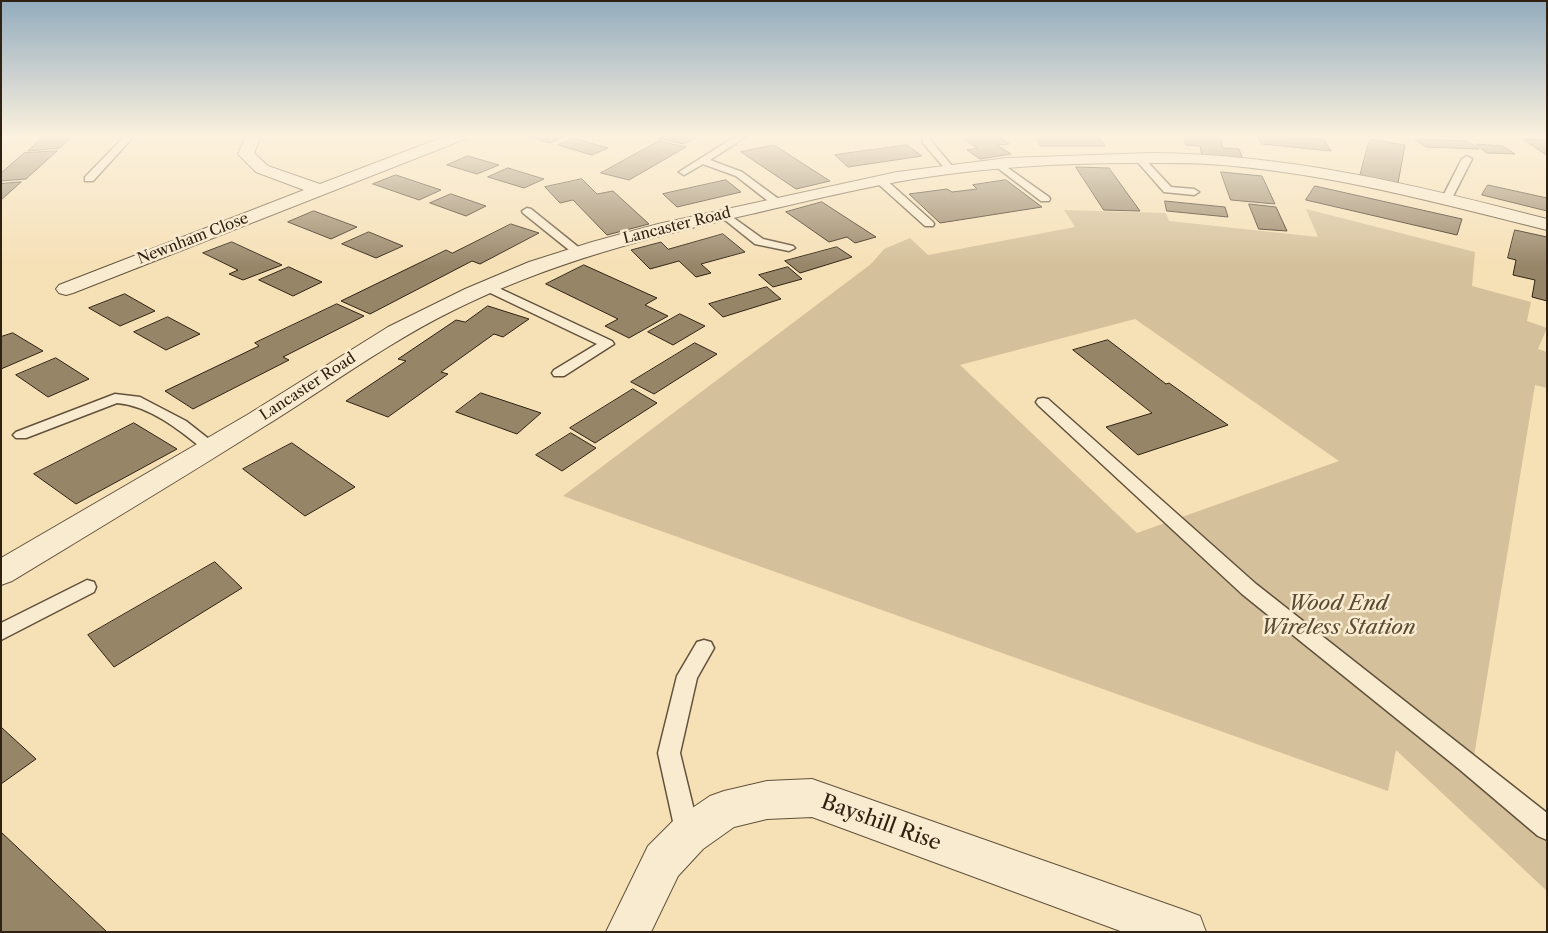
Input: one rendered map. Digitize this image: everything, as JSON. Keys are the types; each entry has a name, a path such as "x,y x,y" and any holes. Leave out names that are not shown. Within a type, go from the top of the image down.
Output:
{"street":[{"path":"291,180 319,190"},
{"name":"Newnham Close","path":"66,288 346,180"},
{"name":"Lancaster Road","path":"1,573 293,398 365,350 413,322 488,287 578,252 724,214 880,180"},
{"name":"Lancaster Road","path":"1355,180 1447,198 1547,225"},
{"name":"Bayshill Rise","path":"628,932 663,860 688,835 724,810 767,800 812,798 1184,932"}],"lane":[{"path":"746,180 776,202"},
{"path":"880,180 929,224"},
{"path":"1019,180 1045,199"},
{"path":"1159,180 1168,190 1194,192"},
{"path":"1447,198 1456,180"},
{"path":"527,211 578,252"},
{"path":"724,214 759,242 789,248"},
{"path":"488,287 608,344 559,373"},
{"path":"21,435 115,398 135,400 181,424 211,447"},
{"path":"1042,402 1249,589 1547,828"},
{"path":"1,632 87,586"},
{"path":"688,835 669,752 687,676 704,648"}],"green space":[{"name":"Wood End Wireless Station","path":"1306,209 1475,252 1472,286 1531,302 1527,321 1547,328 1538,349 1547,352 1547,388 1535,385 1474,756 1547,813 1547,891 1396,750 1388,791 563,496 871,264 884,249 910,238 928,255 1075,227 1064,210 1166,213 1169,221 1318,237","holes":["1135,319 1339,461 1137,533 960,365"]}],"building":[{"path":"384,180 410,180 441,190 419,200 373,184"},
{"path":"496,180 543,180 524,188"},
{"path":"583,180 597,194 613,191 649,224 607,235 573,200 560,203 545,187"},
{"path":"726,180 741,192 677,207 663,194"},
{"path":"782,180 830,181 796,189"},
{"path":"1006,180 1042,207 940,223 909,194 947,189 952,192 977,189 973,185"},
{"path":"1084,180 1117,180 1140,211 1104,210"},
{"path":"1224,180 1264,180 1275,204 1231,200"},
{"path":"1379,180 1399,180 1398,183"},
{"path":"21,182 1,200 1,184"},
{"path":"1488,185 1547,198 1547,211 1482,195"},
{"path":"1315,186 1462,219 1457,235 1306,200"},
{"path":"451,194 486,206 466,216 430,203"},
{"path":"1165,201 1225,207 1228,217 1167,211"},
{"path":"822,202 876,237 855,243 847,237 829,242 786,212"},
{"path":"1249,204 1276,207 1287,231 1259,229"},
{"path":"314,211 357,227 331,239 288,222"},
{"path":"511,224 539,233 480,264 472,261 370,314 341,301 446,250 452,253"},
{"path":"1515,230 1547,237 1547,301 1532,297 1535,280 1513,275 1516,260 1508,258"},
{"path":"369,232 403,246 376,258 342,244"},
{"path":"723,234 745,252 701,264 711,273 696,277 679,261 650,269 631,250 661,242 668,249"},
{"path":"232,242 282,265 243,280 229,274 238,270 203,253"},
{"path":"837,247 852,257 800,273 785,261"},
{"path":"584,265 657,298 645,305 668,316 629,338 605,326 618,319 546,284"},
{"path":"289,267 322,282 293,296 259,280"},
{"path":"788,267 802,279 773,287 759,275"},
{"path":"767,287 781,299 723,317 709,304"},
{"path":"125,294 155,311 120,326 89,308"},
{"path":"337,304 364,316 283,357 289,360 193,409 165,391 259,346 255,343"},
{"path":"488,306 529,319 503,337 494,334 441,372 448,374 388,417 346,401 406,361 398,359 456,320 465,322"},
{"path":"680,314 705,326 673,345 648,332"},
{"path":"168,317 200,334 166,350 134,332"},
{"path":"13,333 43,351 1,369 1,337"},
{"path":"1108,340 1166,384 1169,383 1228,425 1138,455 1106,427 1152,413 1073,350"},
{"path":"695,343 717,354 654,394 631,382"},
{"path":"56,358 89,379 48,397 16,375"},
{"path":"633,389 657,403 595,443 570,428"},
{"path":"481,393 541,413 517,434 456,412"},
{"path":"134,423 177,449 76,504 34,474"},
{"path":"571,433 596,448 562,471 536,455"},
{"path":"292,443 355,487 305,516 243,469"},
{"path":"215,562 242,588 114,667 88,635"},
{"path":"1,727 36,759 1,784"},
{"path":"1,832 107,932 1,932"}]}
